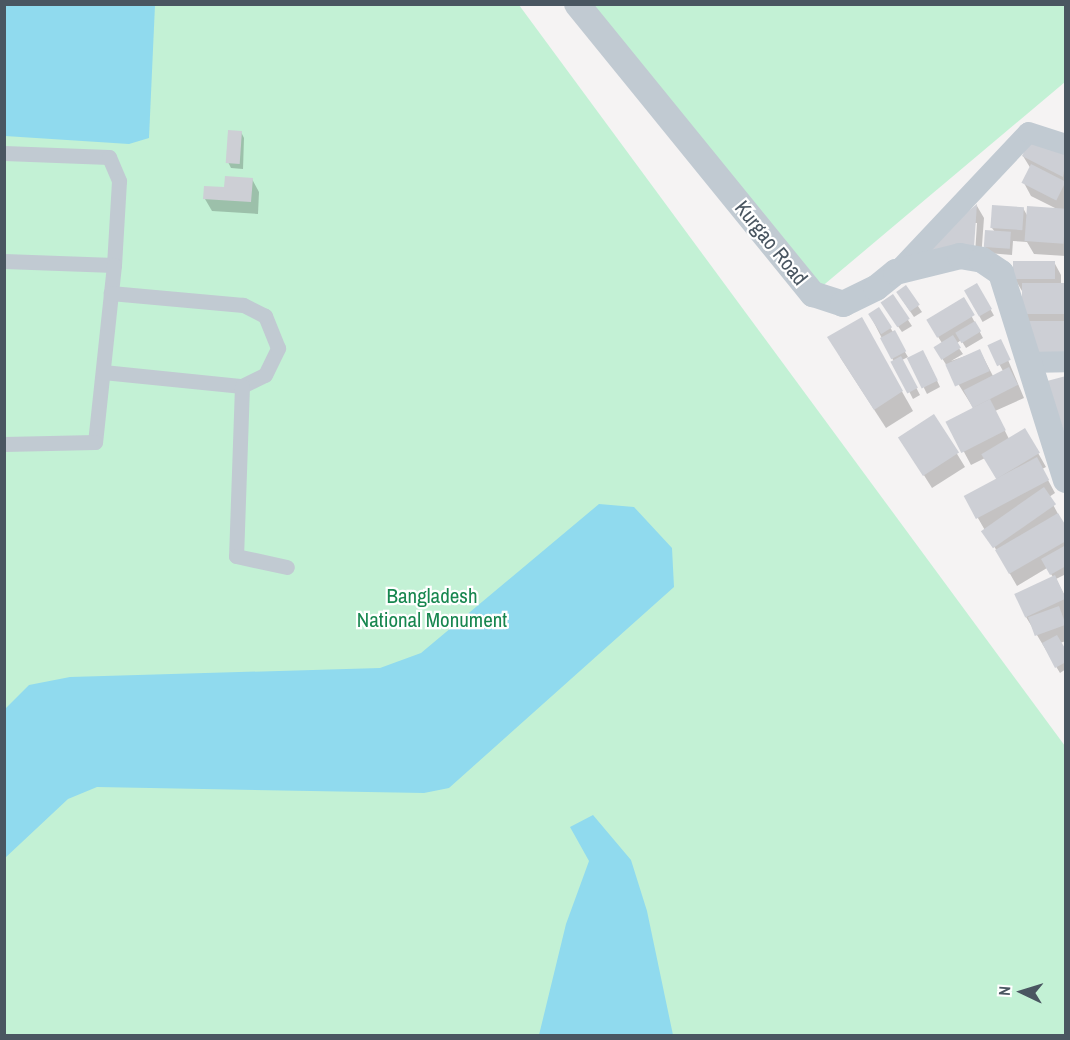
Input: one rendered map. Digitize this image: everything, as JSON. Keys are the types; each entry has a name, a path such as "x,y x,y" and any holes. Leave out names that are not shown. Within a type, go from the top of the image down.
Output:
{"street":[{"name":"Kurgao Road","path":"577,4 813,294 843,304 876,288 896,272 960,256 982,260 1000,273 1065,480"},
{"path":"896,272 1028,132 1065,144"},
{"path":"4,153 110,157 119,181 114,265 95,442 4,444"},
{"path":"4,261 114,265"},
{"path":"103,372 242,387 265,375 278,348 265,316 243,305 111,293"},
{"path":"1027,362 1065,361"},
{"path":"242,387 236,556 287,567"}],"green space":[{"name":"Bangladesh National Monument","path":"5,5 519,5 1065,746 1065,1035 5,1036"},
{"path":"576,5 1065,5 1065,82 813,294"}],"water":[{"path":"4,5 155,5 149,138 129,144 5,136"},
{"path":"599,504 634,507 672,548 674,587 449,788 424,793 97,787 68,799 5,858 5,709 29,685 70,677 380,668 421,653"},
{"path":"593,815 631,860 647,911 673,1035 539,1035 566,924 589,861 570,827"}],"building":[{"path":"228,130 242,131 240,164 226,163"},
{"path":"1031,137 1066,155 1063,177 1022,156"},
{"path":"1031,164 1066,182 1056,200 1021,183"},
{"path":"225,176 253,178 251,202 203,199 204,186 224,187"},
{"path":"977,204 974,247 923,258 918,251"},
{"path":"992,205 1024,207 1022,230 990,228"},
{"path":"1027,206 1066,209 1063,244 1025,241"},
{"path":"985,230 1011,232 1010,249 984,247"},
{"path":"1013,261 1055,261 1055,279 1013,279"},
{"path":"977,283 992,309 979,316 964,290"},
{"path":"1022,283 1066,283 1066,314 1022,314"},
{"path":"906,285 920,305 910,312 896,292"},
{"path":"893,294 910,319 897,327 881,302"},
{"path":"964,297 975,315 937,338 926,320"},
{"path":"879,307 892,327 881,334 868,314"},
{"path":"862,317 903,391 874,410 827,337"},
{"path":"975,321 981,331 961,343 955,333"},
{"path":"1029,321 1066,321 1066,353 1029,353"},
{"path":"895,330 906,351 891,359 880,338"},
{"path":"953,335 961,348 941,360 933,347"},
{"path":"1001,339 1011,360 997,366 987,345"},
{"path":"980,349 990,371 955,386 945,364"},
{"path":"923,350 938,381 922,388 907,358"},
{"path":"901,356 918,388 907,393 890,362"},
{"path":"1009,367 1018,385 973,408 964,390"},
{"path":"1066,376 1066,438 1047,381"},
{"path":"990,399 1006,430 961,453 945,422"},
{"path":"934,414 959,453 923,476 898,437"},
{"path":"1025,428 1040,453 996,479 981,454"},
{"path":"1037,457 1049,480 976,519 964,496"},
{"path":"1044,487 1056,504 993,548 981,531"},
{"path":"1058,513 1066,526 1066,541 1009,574 995,550"},
{"path":"1066,545 1066,566 1050,575 1041,559"},
{"path":"1055,575 1066,599 1025,618 1014,594"},
{"path":"1059,606 1066,625 1035,636 1028,617"},
{"path":"1057,635 1066,650 1066,662 1055,668 1042,643"}]}
